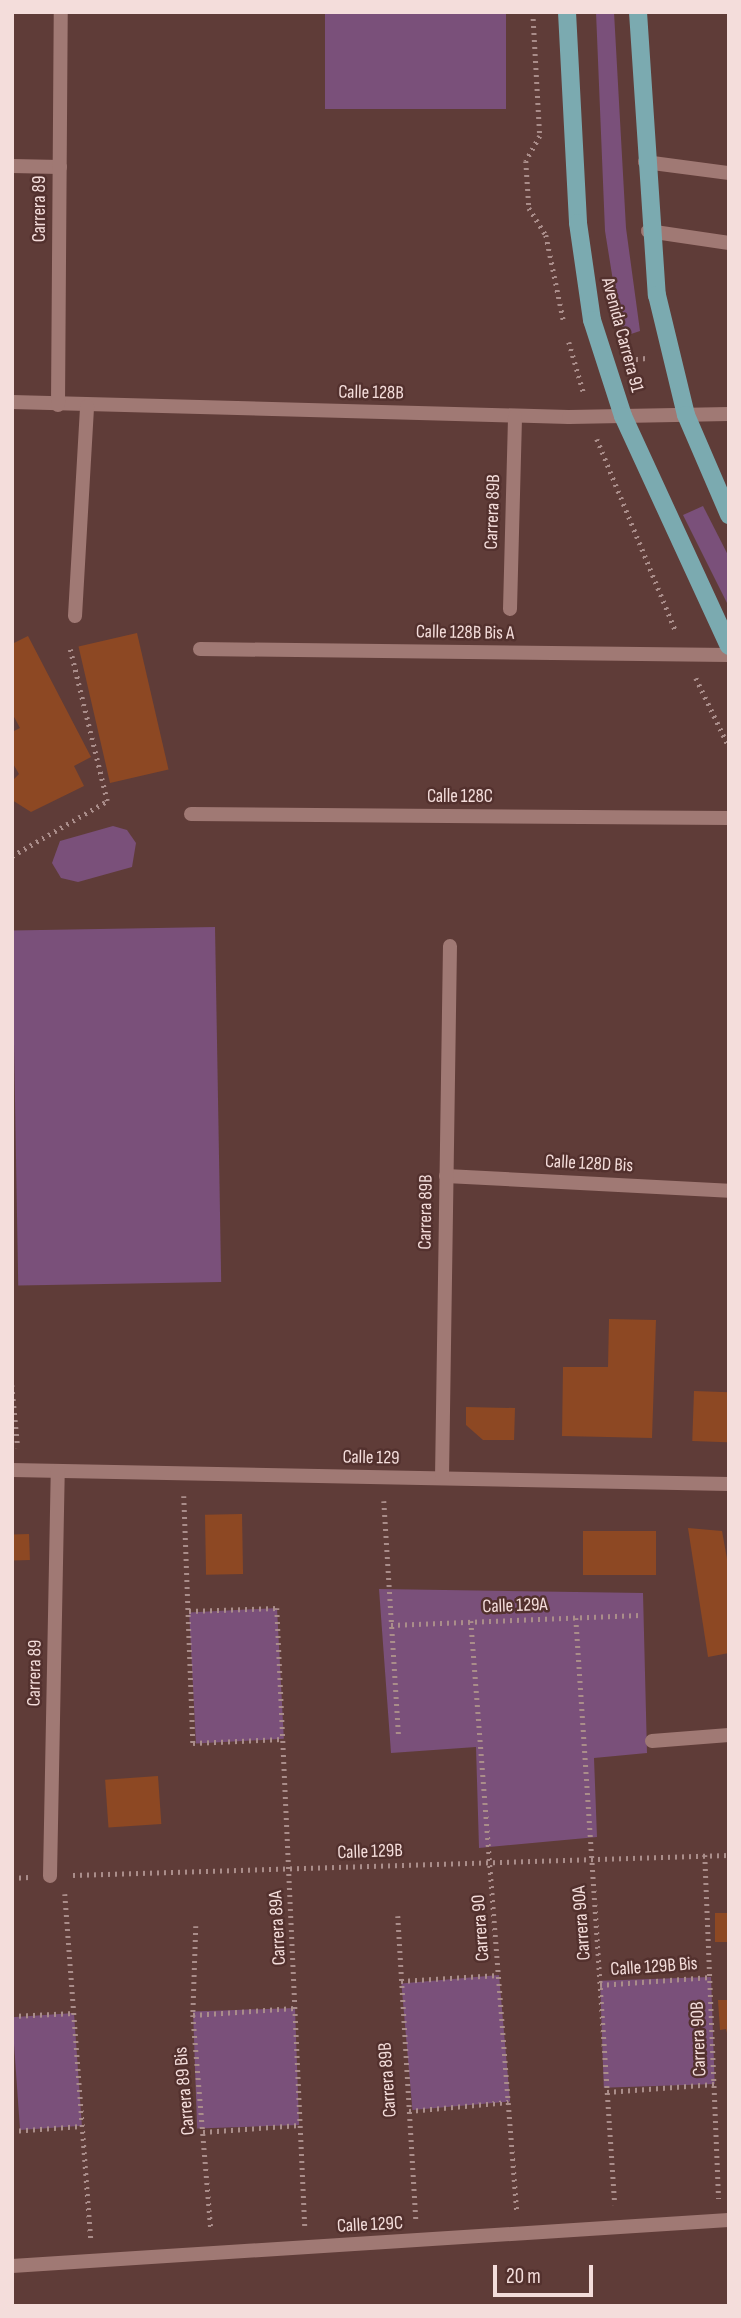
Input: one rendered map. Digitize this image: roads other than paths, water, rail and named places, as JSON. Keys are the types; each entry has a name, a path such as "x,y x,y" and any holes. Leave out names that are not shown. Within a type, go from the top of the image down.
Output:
{"main road":[{"name":"Avenida Carrera 91","path":"568,12 585,289 622,416 729,646"},
{"name":"Avenida Carrera 91","path":"638,12 648,231 668,355 686,415 729,515"}],"street":[{"name":"Carrera 89","path":"58,405 61,12"},
{"path":"645,162 729,173"},
{"path":"12,166 60,167"},
{"path":"648,231 729,243"},
{"name":"Calle 128B","path":"12,402 515,416 729,414"},
{"path":"75,616 87,406"},
{"name":"Carrera 89B","path":"510,609 515,416"},
{"name":"Calle 128B Bis A","path":"200,649 729,655"},
{"name":"Calle 128C","path":"191,814 729,818"},
{"name":"Carrera 89B","path":"442,1478 450,946"},
{"name":"Calle 128D Bis","path":"446,1175 729,1191"},
{"name":"Calle 129","path":"16,1470 729,1484"},
{"name":"Carrera 89","path":"57,1876 58,1471"},
{"path":"652,1741 729,1735"},
{"name":"Calle 129C","path":"12,2266 93,2263 724,2221"}]}
